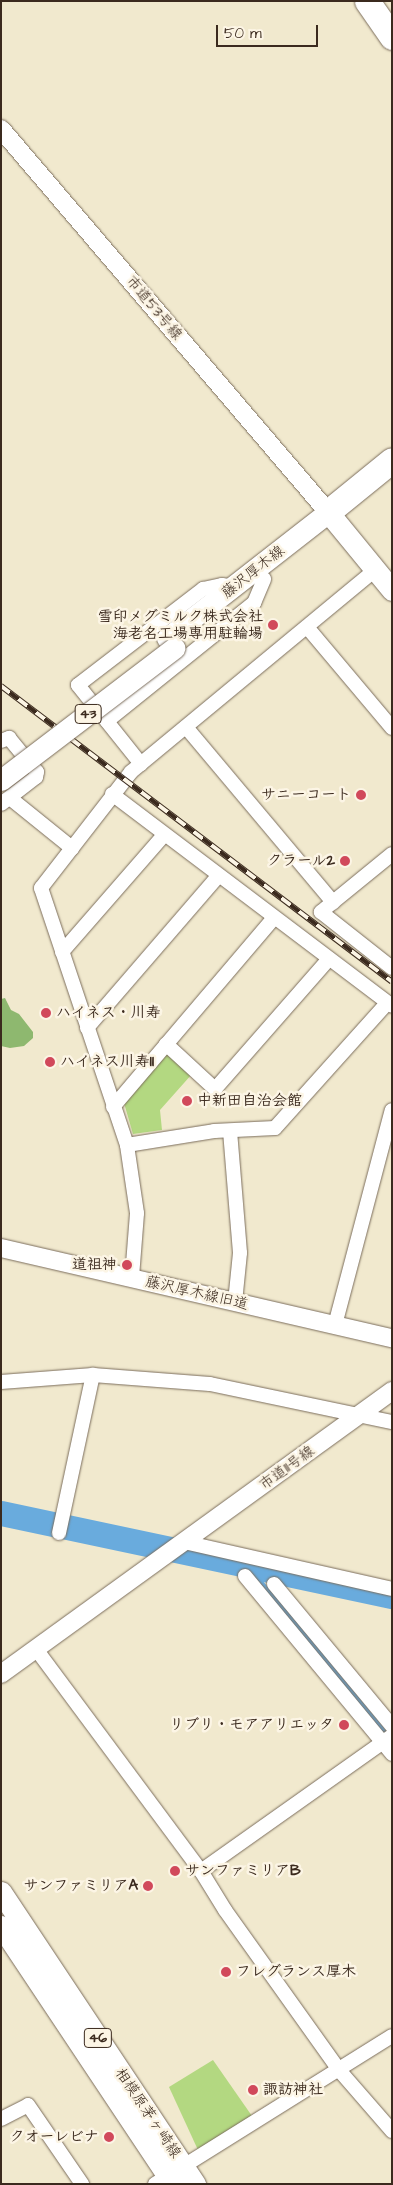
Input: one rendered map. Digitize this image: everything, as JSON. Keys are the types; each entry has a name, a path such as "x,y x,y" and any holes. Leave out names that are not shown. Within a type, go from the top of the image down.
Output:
{"highway":[{"path":"367,1 392,37"},
{"path":"332,517 392,460"},
{"path":"332,517 392,476"}],"main road":[{"path":"332,517 392,590"},
{"name":"藤沢厚木線","path":"1,767 170,643 264,579 332,517"},
{"name":"藤沢厚木線","path":"4,794 234,587 332,517"},
{"name":"相模原茅ヶ崎線","path":"1,1892 170,2177"},
{"name":"相模原茅ヶ崎線","path":"1,1927 170,2177 195,2184"}],"street":[{"name":"市道53号線","path":"1,129 332,517"},
{"path":"132,1277 137,1213 126,1145 41,888 112,794 141,764 375,570"},
{"path":"107,721 254,603 264,579"},
{"path":"141,764 78,685 203,589 222,585 234,587"},
{"path":"307,627 392,728"},
{"path":"186,727 333,902"},
{"path":"1,741 8,738 37,772 36,777 4,794 72,848"},
{"path":"112,794 389,1004 283,1122 275,1128 230,1131 126,1145"},
{"path":"62,952 164,835"},
{"path":"392,854 321,912 392,968"},
{"path":"87,1028 218,876"},
{"path":"113,1106 274,918"},
{"path":"166,1044 215,1089 329,959"},
{"path":"335,1325 392,1110"},
{"path":"230,1131 240,1253 235,1302"},
{"name":"藤沢厚木線旧道","path":"1,1248 392,1338"},
{"path":"60,1527 93,1374"},
{"path":"1,1382 93,1374 210,1384 392,1422"},
{"name":"市道11号線","path":"1,1674 392,1391"},
{"path":"177,1547 392,1589"},
{"path":"245,1576 386,1740 392,1754"},
{"path":"274,1584 392,1726"},
{"path":"36,1649 201,1871 225,1910 339,2070 392,2131"},
{"path":"201,1871 386,1740"},
{"path":"170,2177 392,2036"},
{"path":"1,2118 28,2104 82,2184"}],"green space":[{"path":"5,998 11,1010 19,1014 33,1032 33,1038 24,1046 10,1048 1,1046 1,999"},
{"path":"167,1054 192,1074 160,1110 162,1130 133,1134 124,1103"},
{"path":"213,2060 252,2116 198,2150 169,2087"}],"waterway":[{"path":"1,1513 392,1596"},
{"path":"246,1564 388,1736"}],"railway":[{"path":"1,686 392,982"}],"place":[{"name":"雪印メグミルク株式会社 海老名工場専用駐輪場","path":"273,625"},
{"name":"サニーコート","path":"361,795"},
{"name":"クラール2","path":"345,861"},
{"name":"ハイネス・川寿","path":"46,1013"},
{"name":"ハイネス川寿II","path":"50,1062"},
{"name":"中新田自治会館","path":"187,1101"},
{"name":"道祖神","path":"127,1265"},
{"name":"リブリ・モアアリエッタ","path":"344,1725"},
{"name":"サンファミリアB","path":"175,1871"},
{"name":"サンファミリアA","path":"148,1886"},
{"name":"フレグランス厚木","path":"226,1972"},
{"name":"諏訪神社","path":"253,2090"},
{"name":"クオーレビナ","path":"109,2137"}]}
